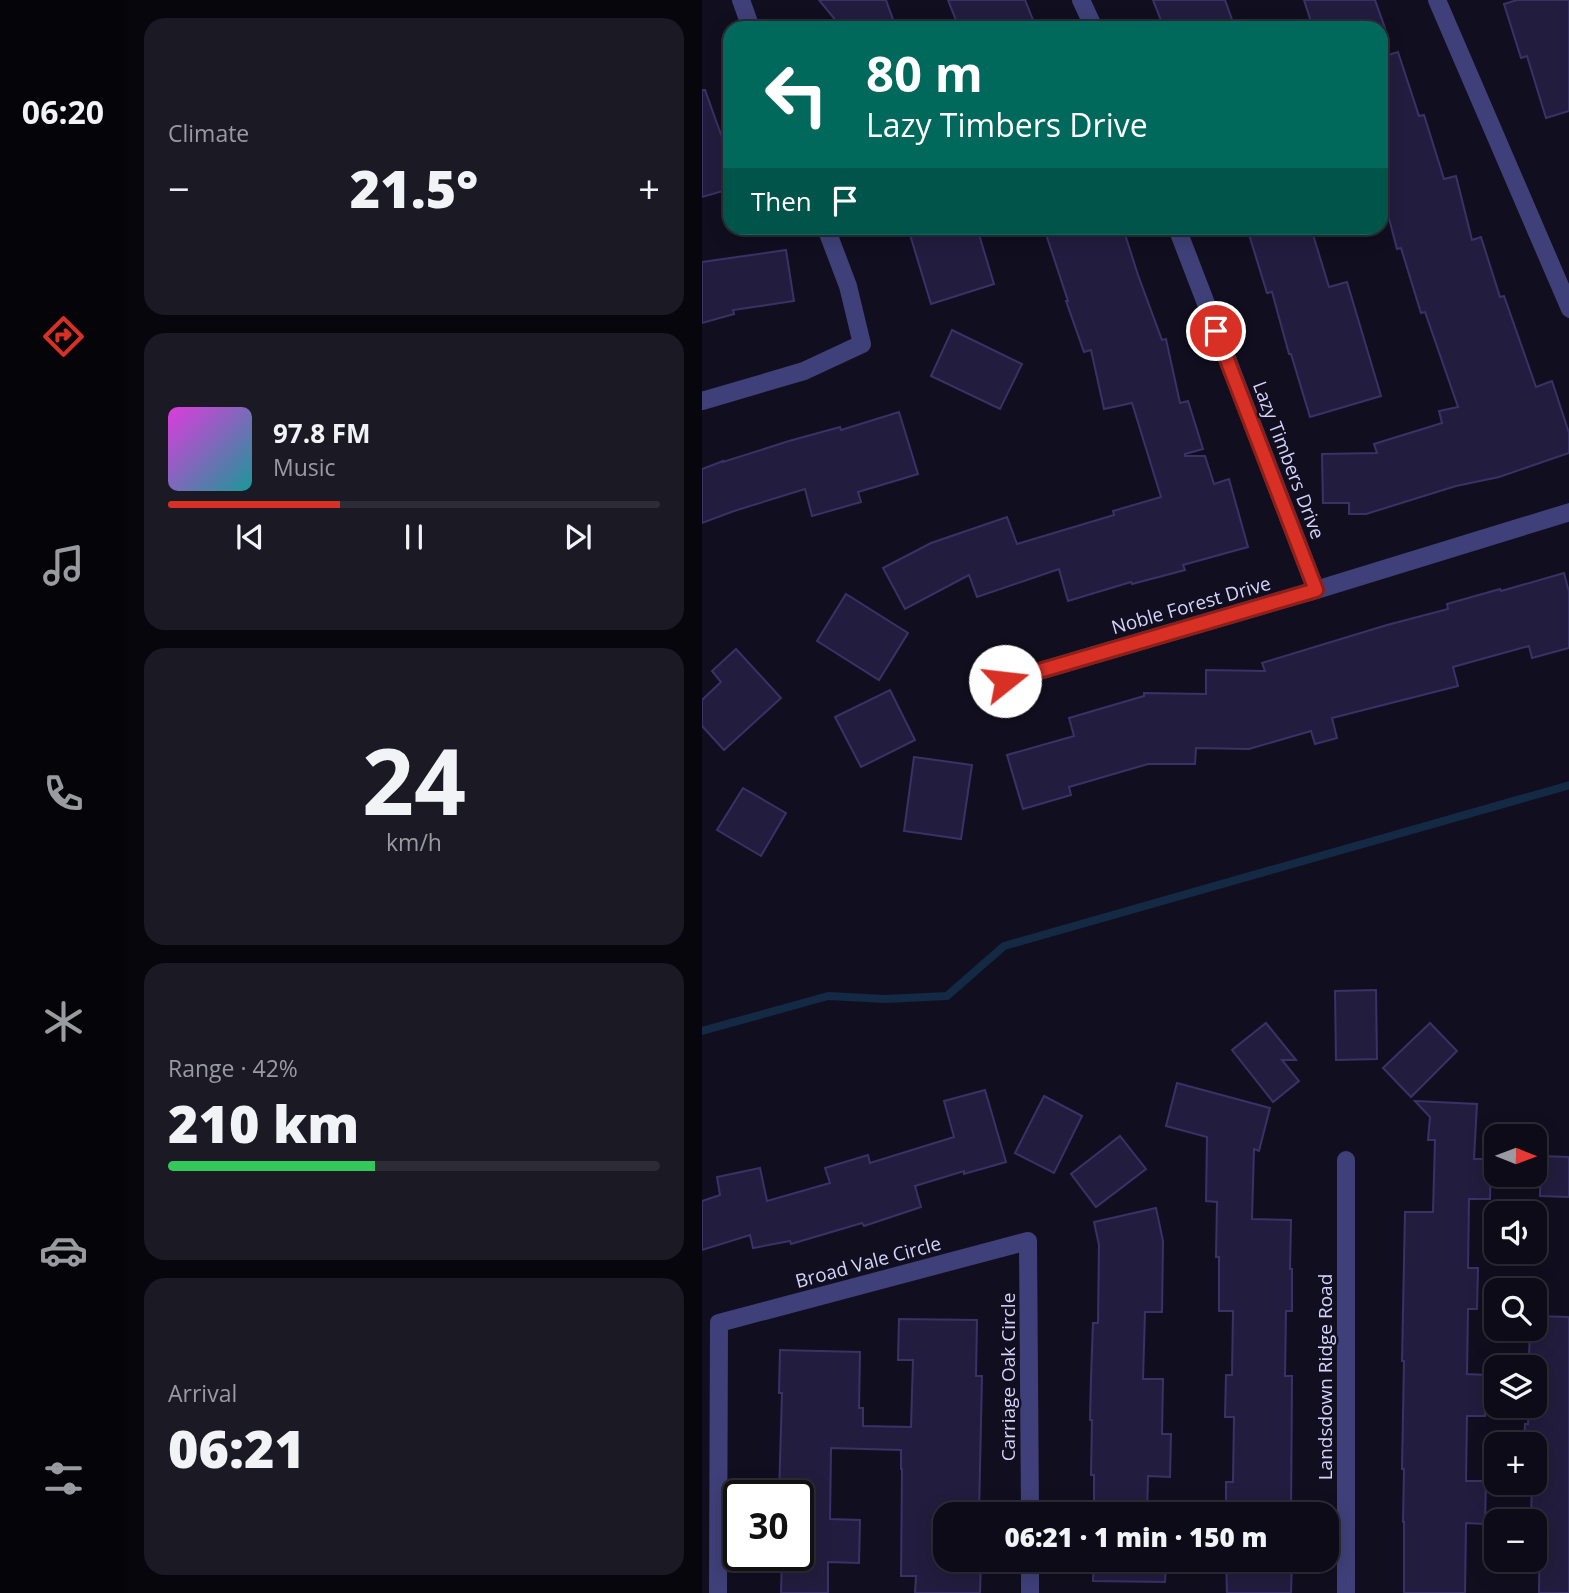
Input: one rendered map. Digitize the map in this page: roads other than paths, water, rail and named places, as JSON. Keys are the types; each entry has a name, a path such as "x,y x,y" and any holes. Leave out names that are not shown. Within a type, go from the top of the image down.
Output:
{"street":[{"path":"741,0 748,21"},
{"path":"1081,0 1090,21"},
{"path":"1437,0 1569,309"},
{"path":"702,401 804,371 862,344 848,286 829,235"},
{"name":"Lazy Timbers Drive","path":"1180,235 1316,590"},
{"name":"Noble Forest Drive","path":"984,681 1005,681 1569,512"},
{"name":"Landsdown Ridge Road","path":"1346,1160 1347,1593"},
{"name":"Broad Vale Circle","path":"718,1593 719,1323 1028,1241"},
{"name":"Carriage Oak Circle","path":"1028,1241 1030,1502"},
{"path":"1030,1572 1030,1593"}],"waterway":[{"path":"702,1031 828,996 885,999 947,996 1004,946 1570,785"}]}
